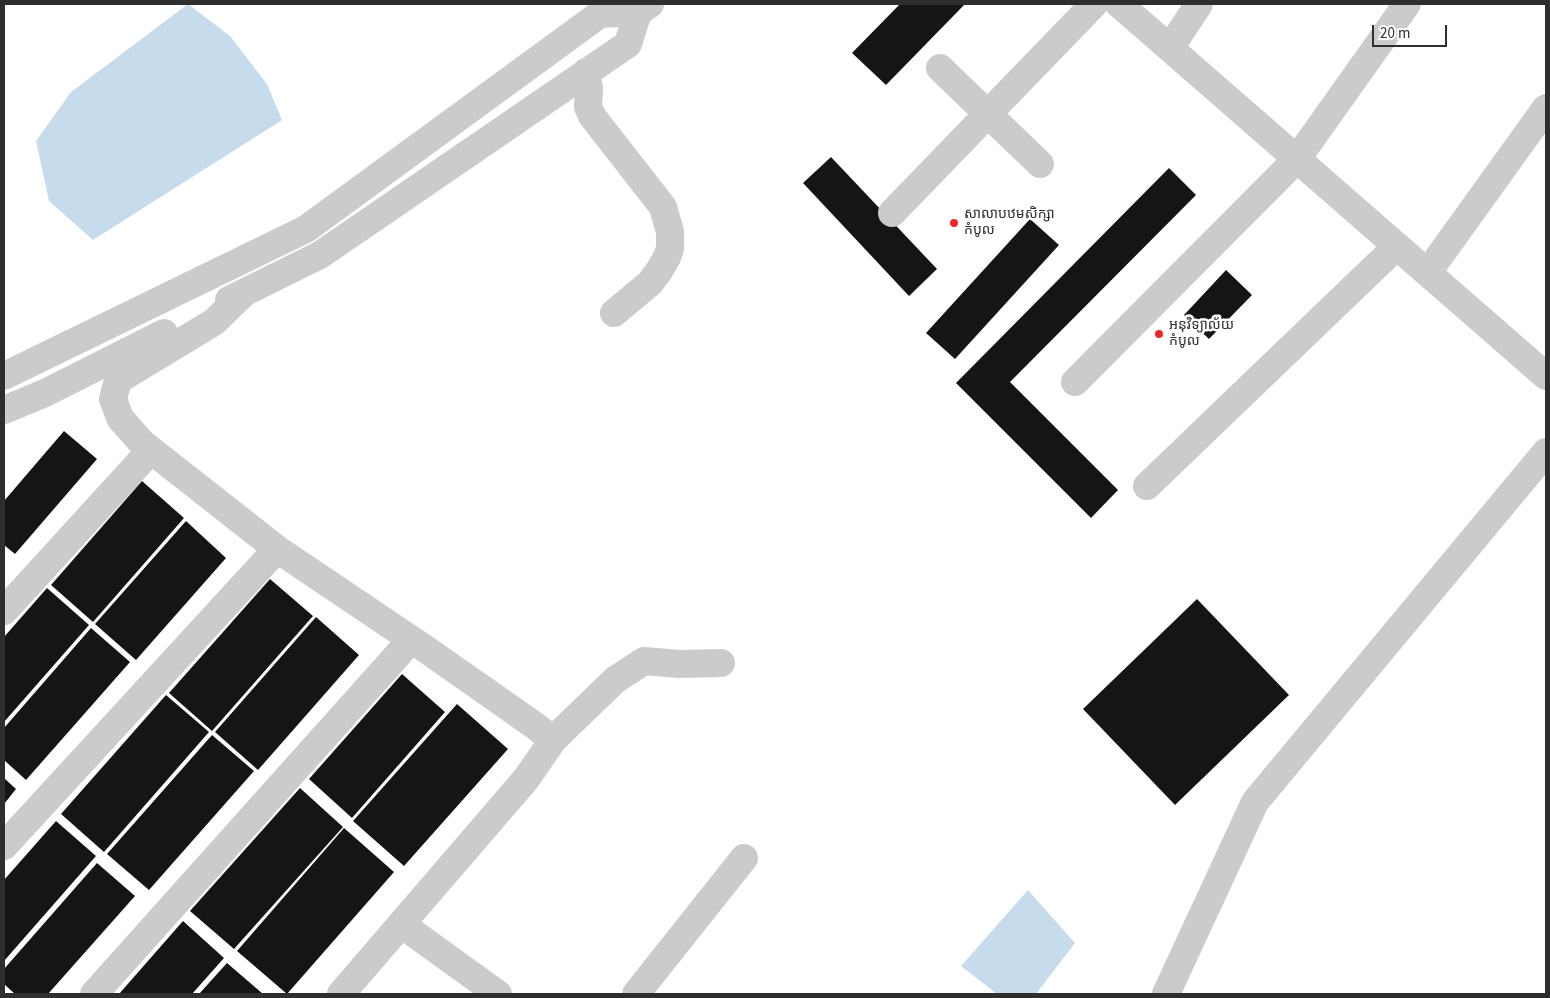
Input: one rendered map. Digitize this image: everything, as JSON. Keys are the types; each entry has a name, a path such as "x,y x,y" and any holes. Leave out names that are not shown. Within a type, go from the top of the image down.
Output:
{"street":[{"path":"892,213 1094,4"},
{"path":"1119,4 1546,376"},
{"path":"1170,48 1199,4"},
{"path":"1075,382 1297,159 1407,4"},
{"path":"4,376 306,229 595,9 644,8 628,44 320,255 45,393 4,410"},
{"path":"595,9 628,44"},
{"path":"940,68 1040,164"},
{"path":"586,72 589,88 588,107 592,116 663,207 670,232 670,249 659,270 650,283 614,313"},
{"path":"1428,272 1546,108"},
{"path":"1147,486 1397,246"},
{"path":"244,292 214,322 118,380 113,399 120,418 142,444 277,549 534,725 553,740"},
{"path":"33,363 45,393"},
{"path":"4,612 151,450"},
{"path":"1166,994 1255,802 1546,452"},
{"path":"4,846 277,549"},
{"path":"94,994 411,640"},
{"path":"341,994 526,779 553,740 615,680 644,661 679,664 721,663"},
{"path":"636,994 744,858"},
{"path":"401,924 498,994"}],"water":[{"path":"188,4 230,36 267,84 282,120 93,240 49,201 36,141 71,92"},
{"path":"1028,890 1075,943 1036,994 997,994 961,966"}],"building":[{"path":"900,4 965,4 886,85 852,53"},
{"path":"831,157 937,269 909,296 803,183"},
{"path":"1169,168 1196,195 1010,382 1118,490 1091,518 956,383"},
{"path":"1030,219 1059,245 955,359 926,333"},
{"path":"1226,270 1252,295 1209,339 1184,315"},
{"path":"64,431 97,459 15,554 4,545 4,501"},
{"path":"142,481 184,518 93,622 51,585"},
{"path":"186,521 226,558 136,660 95,624"},
{"path":"270,579 313,616 212,731 169,693"},
{"path":"47,588 89,625 4,722 4,637"},
{"path":"1197,599 1289,695 1175,805 1083,709"},
{"path":"316,617 359,655 258,770 215,732"},
{"path":"91,628 130,662 26,780 4,760 4,728"},
{"path":"402,674 445,712 352,818 309,779"},
{"path":"166,695 209,732 104,852 61,814"},
{"path":"457,704 508,749 404,866 353,821"},
{"path":"212,735 254,771 149,890 107,854"},
{"path":"4,778 16,789 4,804"},
{"path":"300,788 343,827 234,949 190,911"},
{"path":"56,821 96,856 4,961 4,880"},
{"path":"344,828 394,872 287,994 237,951"},
{"path":"97,863 135,896 48,994 15,994 4,984 4,969"},
{"path":"183,921 224,958 192,994 119,994"},
{"path":"227,963 263,994 199,994"}],"place":[{"name":"សាលាបឋមសិក្សា កំបូល","path":"954,223"},
{"name":"អនុវិទ្យាល័យ កំបូល","path":"1159,334"}]}
